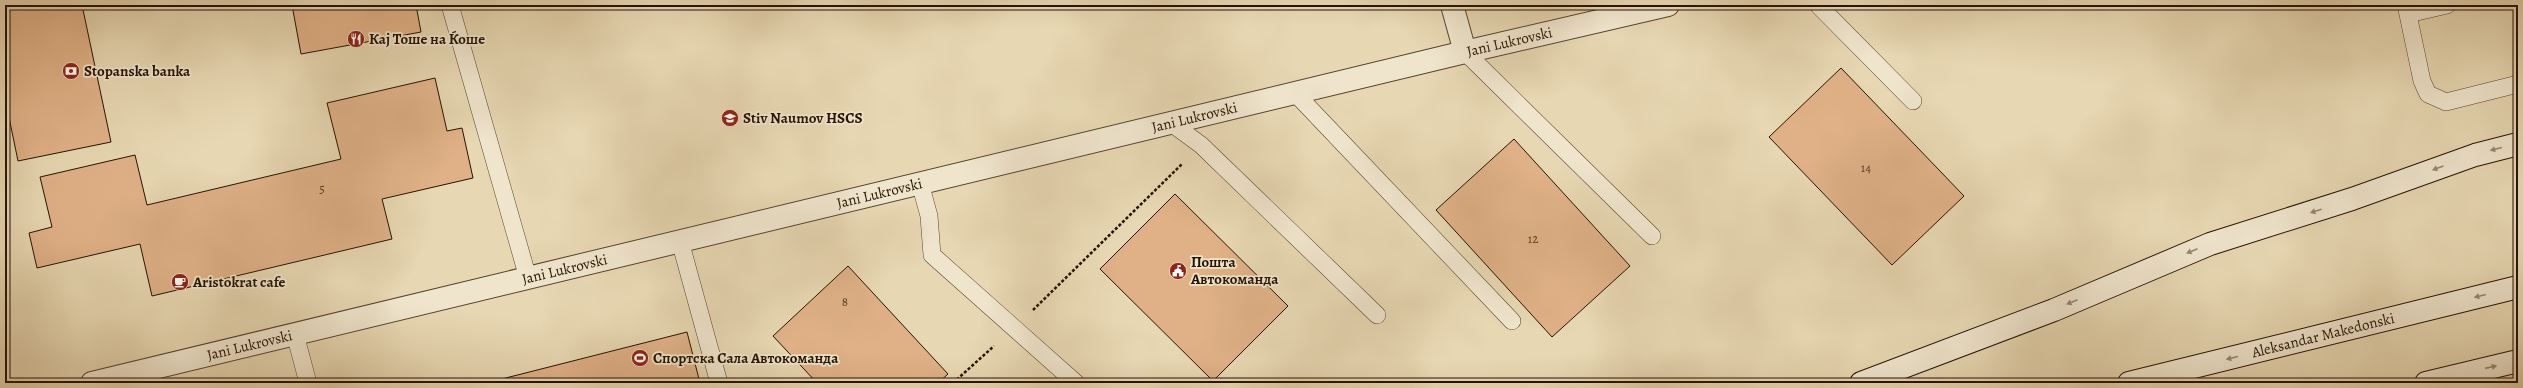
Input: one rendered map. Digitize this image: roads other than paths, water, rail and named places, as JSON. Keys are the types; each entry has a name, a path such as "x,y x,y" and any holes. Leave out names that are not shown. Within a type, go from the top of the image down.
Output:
{"street":[{"path":"1452,5 1466,52"},
{"name":"Jani Lukrovski","path":"92,383 1295,93 1668,5"},
{"path":"1861,383 2054,310 2210,244 2352,199 2475,154 2518,144"},
{"name":"Aleksandar Makedonski","path":"2129,383 2518,287"},
{"path":"2426,383 2518,361"}],"lane":[{"path":"450,5 528,278"},
{"path":"1818,5 1913,101"},
{"path":"2447,5 2407,10 2422,81 2428,94 2446,102 2518,84"},
{"path":"1466,52 1652,236"},
{"path":"1295,93 1512,321"},
{"path":"1171,123 1201,145 1376,315"},
{"path":"920,183 929,216 932,255 1076,383"},
{"path":"680,241 719,383"},
{"path":"295,334 308,383"}],"place":[{"name":"Кај Тоше на Ќоше","path":"356,39"},
{"name":"Stopanska banka","path":"71,71"},
{"name":"Stiv Naumov HSCS","path":"730,118"},
{"name":"Пошта Автокоманда","path":"1178,271"},
{"name":"Aristokrat cafe","path":"180,282"},
{"name":"Спортска Сала Автокоманда","path":"640,358"}]}
